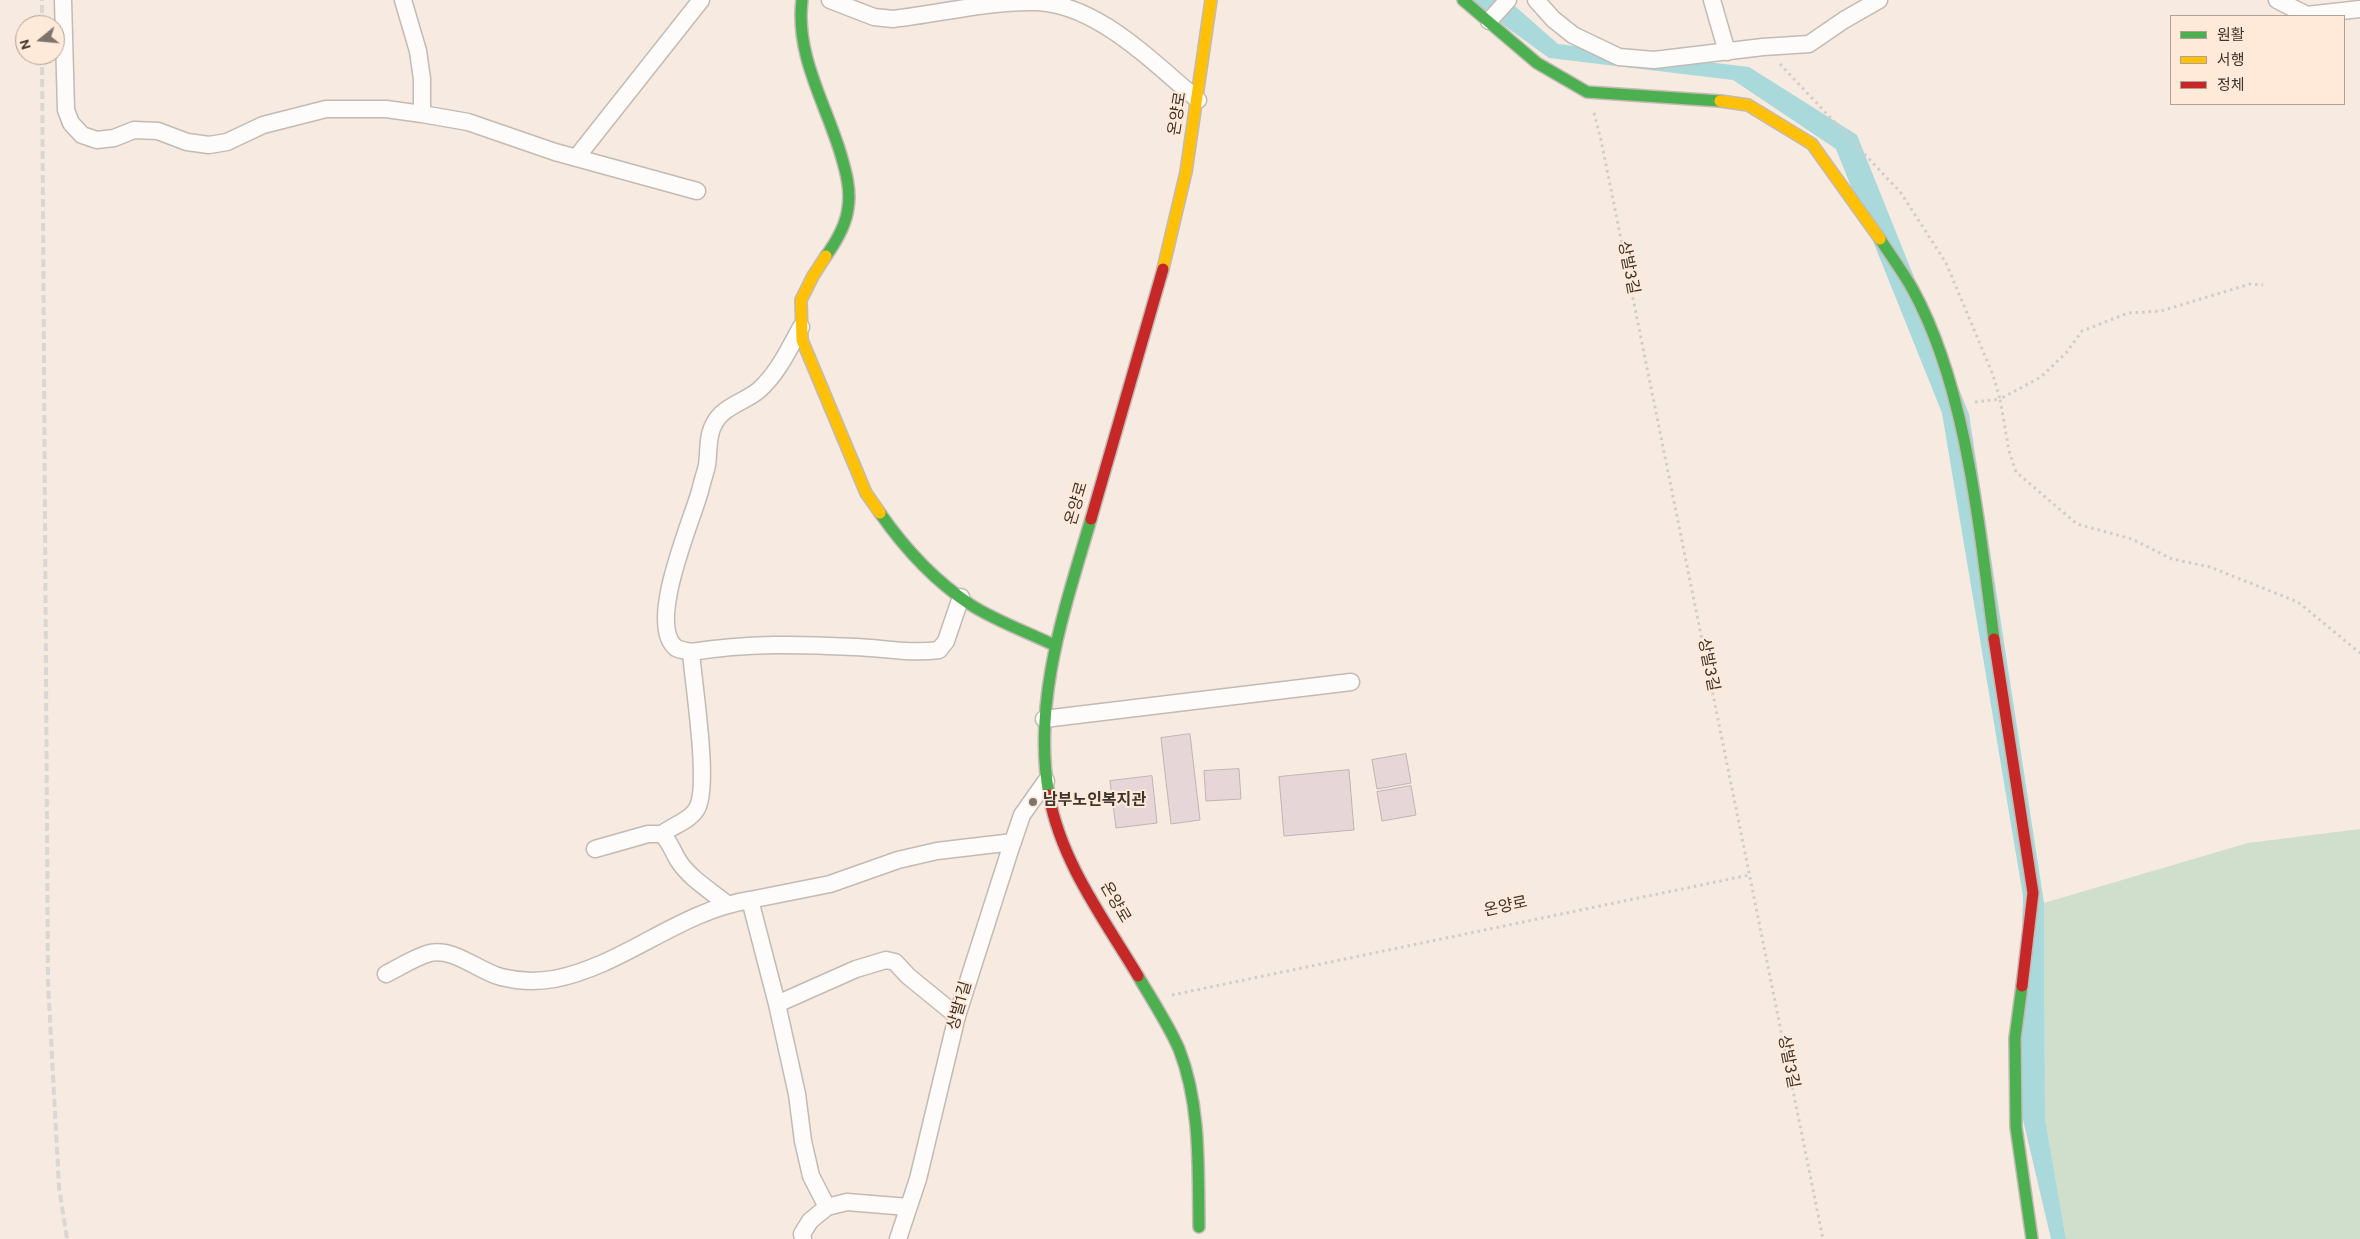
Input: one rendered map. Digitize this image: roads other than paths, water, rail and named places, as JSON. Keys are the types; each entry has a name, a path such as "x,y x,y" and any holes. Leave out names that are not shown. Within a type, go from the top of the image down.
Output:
{"street":[{"path":"63,0 66,110 71,124 82,134 97,140 114,138 134,130 158,131 187,142 209,146 227,142 263,125 326,109 386,109 468,122 576,158 697,191"},
{"path":"404,0 418,52 422,79 422,114"},
{"path":"576,158 701,0"},
{"path":"802,0 800,21 804,46 843,165 849,192 848,217 836,243 805,289 799,312 802,340 866,493 913,556 942,584 973,606 1054,645"},
{"path":"830,0 874,17 893,19 1030,2 1056,4 1078,12 1107,27 1198,100"},
{"name":"온양로","path":"1207,1236 1196,1230 1197,1122 1180,1052 1068,853 1054,816 1046,781 1044,719 1054,645 1175,227 1198,100 1211,0"},
{"path":"1463,0 1492,18 1542,68 1570,85 1587,92 1716,100 1748,104 1812,144 1879,237 1913,290 1938,347 1955,404 1975,501 2007,730 2033,893 2015,1038 2016,1127 2032,1239"},
{"path":"1492,18 1508,0"},
{"path":"1536,0 1553,18 1573,34 1619,57 1654,60 1763,47 1809,44 1844,20 1879,0"},
{"path":"1712,0 1727,52"},
{"path":"2277,0 2307,15 2360,9"},
{"path":"801,327 773,376 758,391 722,412 713,424 701,489 680,548 668,599 667,622 670,640 677,648 691,652 734,645 778,644 912,652 939,650 946,642 961,597"},
{"path":"595,849 648,834 662,834 696,812 701,801 702,769 691,652"},
{"path":"1044,719 1351,682"},
{"name":"상발1길","path":"898,1239 918,1178 957,1016 1013,842 1022,815 1046,781"},
{"path":"662,834 670,841 678,860 690,874 727,904"},
{"path":"386,974 432,952 452,954 500,977 528,981 553,979 609,959 699,915 727,904 830,884 898,860 937,851 1013,842"},
{"path":"750,900 777,1004 797,1094 803,1142 810,1176 827,1207"},
{"path":"777,1004 856,969 886,960 895,962 908,976 957,1016"},
{"path":"803,1239 802,1234 810,1221 827,1207 847,1202 908,1207"}],"water":[{"path":"1469,0 1508,0 1558,44 1749,67 1857,135 1969,414 2044,903 2045,1118 2066,1239 2051,1239 2017,1094 2023,896 1942,413 1836,149 1733,80 1549,58"}],"railway":[{"path":"42,0 42,15"},
{"path":"42,65 48,982 59,1187 67,1239"}],"place":[{"name":"남부노인복지관","path":"1033,802"}]}
